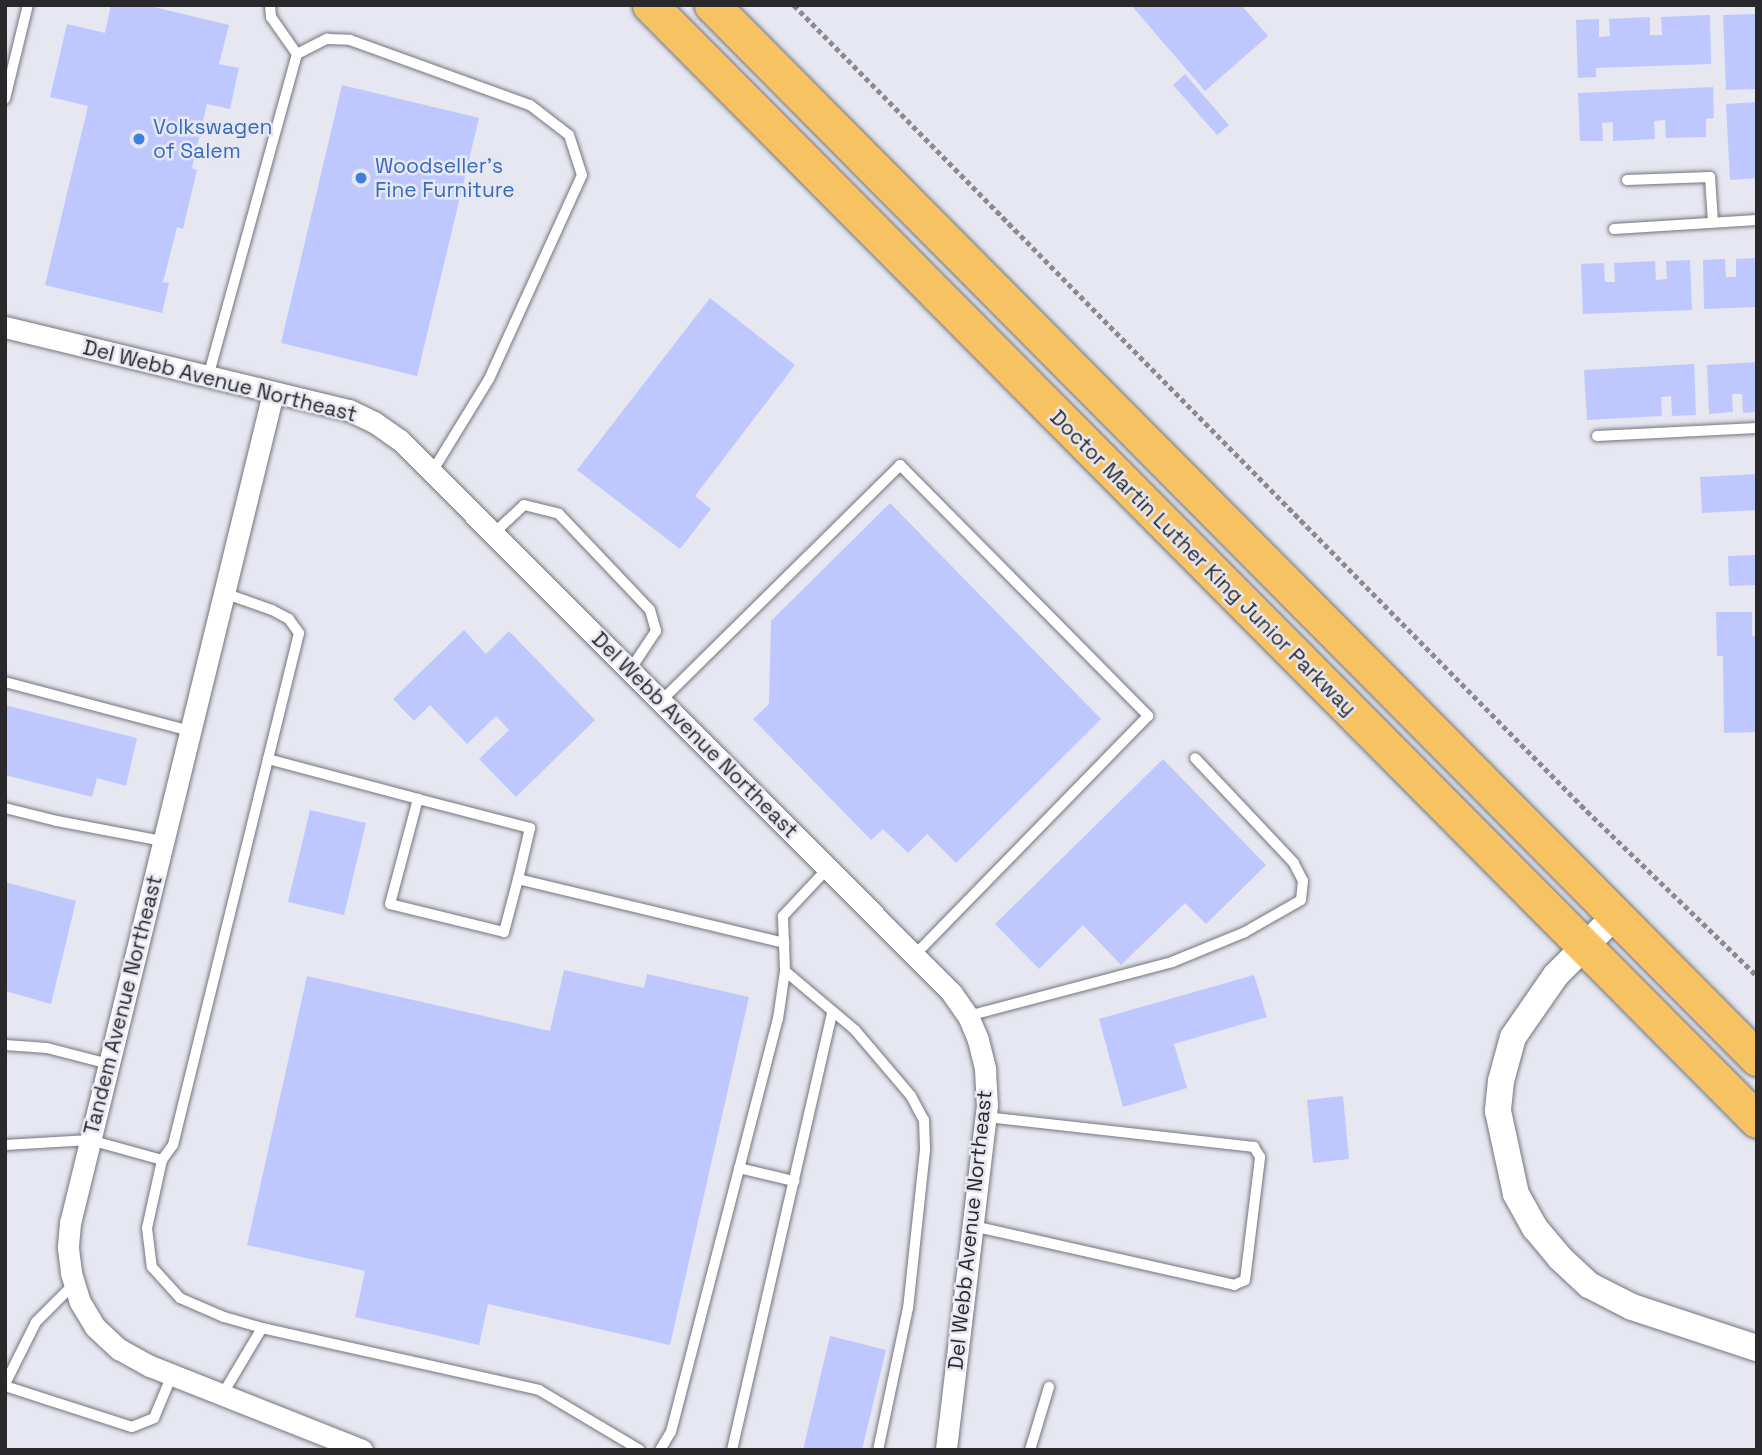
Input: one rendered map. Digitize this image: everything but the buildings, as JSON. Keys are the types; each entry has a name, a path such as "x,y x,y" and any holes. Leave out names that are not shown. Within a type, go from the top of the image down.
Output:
{"highway":[{"name":"Doctor Martin Luther King Junior Parkway","path":"650,5 1757,1121"},
{"name":"Doctor Martin Luther King Junior Parkway","path":"712,5 1757,1058"}],"street":[{"name":"Del Webb Avenue Northeast","path":"5,327 348,410 374,422 400,440 951,992 968,1016 978,1040 985,1069 986,1117 946,1450"},
{"name":"Tandem Avenue Northeast","path":"273,393 108,1064 70,1223 68,1248 74,1284 95,1327 119,1349 172,1375 362,1450"},
{"path":"1616,915 1556,975 1513,1037 1501,1081 1498,1111 1516,1194 1535,1228 1560,1258 1589,1285 1632,1307 1757,1348"}],"lane":[{"path":"5,99 28,5"},
{"path":"270,5 271,17 297,54"},
{"path":"208,377 297,54 327,39 350,40 530,105 569,135 582,175 489,379 432,471"},
{"path":"1627,180 1710,177 1713,222"},
{"path":"1614,229 1757,220"},
{"path":"1597,436 1757,428"},
{"path":"661,701 900,465 1148,716 915,955"},
{"path":"494,533 524,505 559,514 650,610 656,631 630,670"},
{"path":"224,593 289,619 299,633 173,1144 162,1160 147,1228 152,1267 180,1298 223,1317 539,1390 640,1450"},
{"path":"5,682 190,731"},
{"path":"968,1016 1172,962 1245,932 1301,900 1303,881 1294,863 1195,758"},
{"path":"268,759 530,828 504,932 390,904 418,799"},
{"path":"5,808 163,841"},
{"path":"660,1450 671,1432 778,1019 785,971 783,916 828,868"},
{"path":"518,879 784,943"},
{"path":"785,971 855,1030 911,1096 924,1121 925,1150 908,1308 878,1450"},
{"path":"732,1450 832,1013"},
{"path":"5,1045 47,1048 108,1064"},
{"path":"973,1226 1234,1284 1245,1280 1259,1157 1255,1147 986,1117"},
{"path":"5,1145 90,1140 162,1160"},
{"path":"739,1168 794,1181"},
{"path":"74,1284 36,1322 5,1385 132,1427 154,1418 172,1375"},
{"path":"222,1395 262,1328"},
{"path":"1030,1450 1049,1387"}],"path":[{"path":"794,5 1587,811 1757,976"}],"place":[{"name":"Volkswagen of Salem","path":"139,139"},
{"name":"Woodseller's Fine Furniture","path":"361,178"}]}
